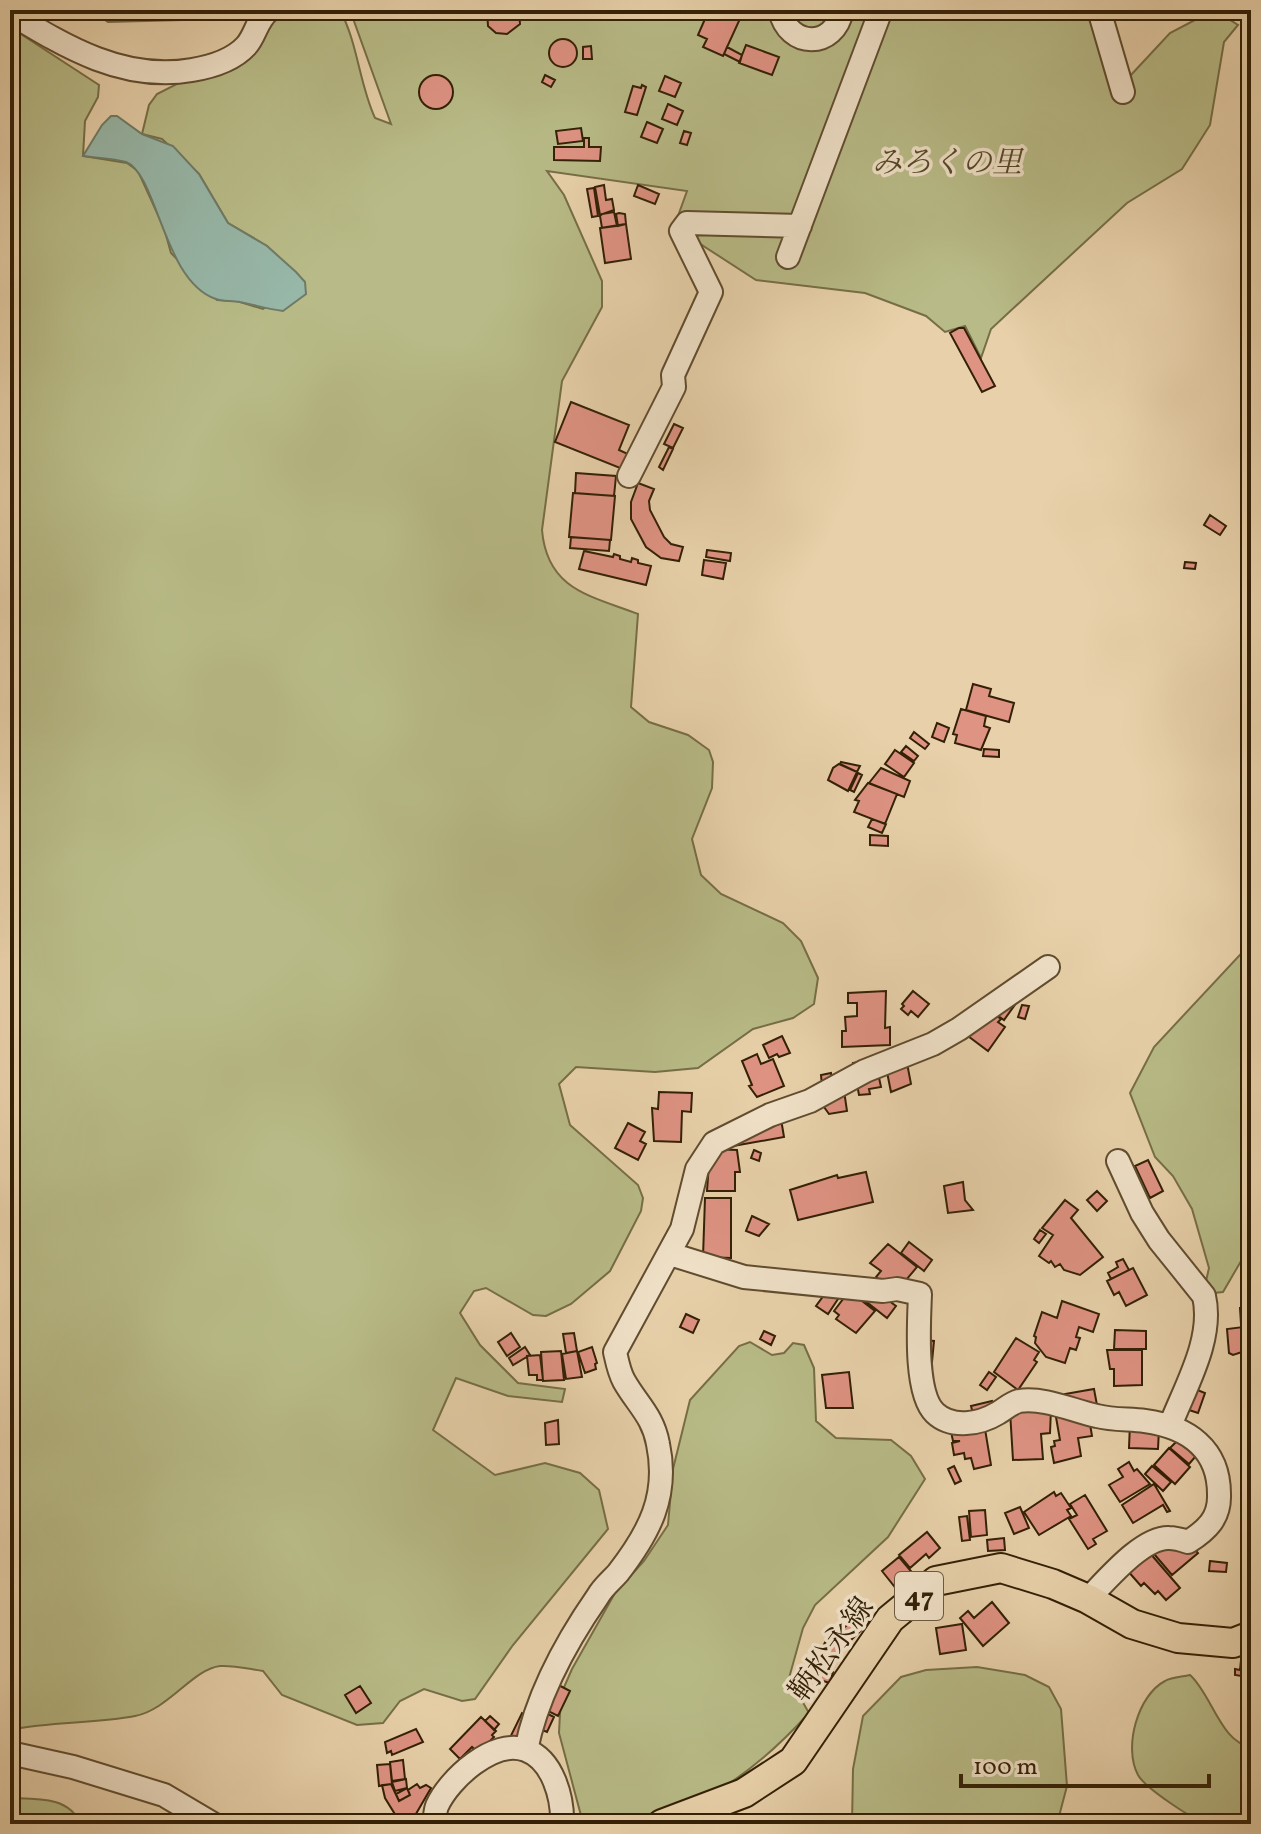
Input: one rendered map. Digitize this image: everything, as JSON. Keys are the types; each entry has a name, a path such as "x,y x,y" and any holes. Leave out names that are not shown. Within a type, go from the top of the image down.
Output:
{"main road":[{"name":"鞆松永線","path":"662,1824 744,1793 793,1761 890,1619 936,1581 1001,1568 1053,1584 1088,1599 1132,1624 1178,1638 1233,1643 1251,1636"}],"street":[{"path":"10,13 86,56 135,71 172,74 213,67 247,45 259,19 269,10"},
{"path":"780,10 788,29 805,39 825,36 833,30 842,13 877,20 788,257"},
{"path":"1099,10 1123,92"},
{"path":"629,476 674,387 673,375 711,292 681,231 687,223 800,226"},
{"path":"526,1750 533,1717 570,1640 599,1593 628,1559 653,1522 660,1493 659,1447 652,1421 622,1378 615,1352 682,1229 697,1169 714,1143 770,1115 810,1101 865,1071 933,1044 1048,967"},
{"path":"1118,1161 1142,1213 1159,1240 1204,1296 1206,1304 1206,1331 1170,1426"},
{"path":"670,1254 744,1277 883,1291 897,1289 920,1294 920,1370 927,1399 935,1413 958,1423 973,1423 996,1415 1019,1401 1031,1401 1113,1420 1170,1426 1194,1439 1209,1453 1219,1483 1220,1508 1206,1531 1188,1542 1167,1538 1150,1543 1119,1566 1088,1599"},
{"path":"434,1824 436,1807 456,1776 489,1754 507,1749 526,1750 550,1767 562,1824"},
{"path":"10,1753 73,1767 164,1795 213,1824"}],"green space":[{"path":"90,10 196,10 183,20 108,22"},
{"name":"みろくの里","path":"276,10 340,10 351,36 375,118 391,124 350,10 1108,10 1130,76 1170,33 1214,10 1238,25 1224,42 1210,125 1182,169 1127,203 991,329 981,358 965,326 945,332 926,316 865,293 756,280 674,227 687,191 547,171 564,195 602,281 602,307 562,381 542,530 546,550 552,566 574,588 638,614 631,707 649,722 688,735 709,750 713,762 712,788 692,839 701,875 721,894 783,923 801,941 818,978 814,1004 793,1018 753,1029 698,1068 655,1072 576,1067 559,1084 570,1125 638,1185 643,1198 641,1211 610,1271 571,1304 546,1316 533,1315 486,1288 474,1291 460,1313 480,1345 518,1383 565,1389 562,1402 508,1396 456,1378 433,1430 495,1475 545,1463 580,1473 599,1490 608,1529 513,1645 475,1699 462,1701 424,1689 400,1701 383,1723 357,1725 282,1695 263,1671 220,1666 200,1674 158,1706 135,1716 10,1730 10,27 99,85 98,97 85,121 83,156 127,163 138,171 164,228 171,253 217,300 237,301 263,309 304,281 267,246 228,223 199,174 162,139 142,134 149,105 157,94 183,81"},
{"path":"1251,943 1251,1244 1223,1292 1203,1294 1209,1268 1192,1209 1173,1176 1155,1157 1130,1093 1154,1047"},
{"path":"750,1342 772,1355 784,1353 793,1343 804,1345 814,1368 816,1421 836,1438 891,1440 911,1456 925,1479 888,1537 815,1605 803,1628 789,1678 809,1713 786,1737 736,1779 680,1810 617,1824 583,1823 559,1733 561,1694 615,1593 644,1561 668,1525 673,1469 690,1400 739,1346"},
{"path":"977,1667 1025,1675 1049,1687 1061,1709 1067,1786 1057,1824 852,1824 853,1769 863,1716 901,1677 926,1670"},
{"path":"1190,1675 1224,1728 1241,1743 1251,1746 1251,1824 1207,1824 1160,1796 1138,1775 1132,1750 1133,1737 1147,1698 1165,1681"},
{"path":"10,1798 40,1799 60,1804 75,1815 80,1824 10,1824"}],"shaded area":[{"path":"111,116 117,116 142,134 173,146 199,174 228,223 267,246 296,272 305,282 306,294 283,311 219,300 198,288 184,272 173,251 137,171 126,162 83,156"}],"building":[{"path":"487,10 519,10 520,24 507,34 496,33 488,26"},
{"path":"685,10 744,10 723,56 703,47 707,39 698,35 705,19"},
{"path":"563,39 573,43 577,53 573,63 563,67 553,63 549,53 553,43"},
{"path":"746,45 779,57 772,75 739,63"},
{"path":"591,46 592,59 583,59 583,47"},
{"path":"727,47 742,55 740,62 724,54"},
{"path":"436,75 448,80 453,92 448,104 436,109 424,104 419,92 424,80"},
{"path":"545,75 555,80 551,87 542,82"},
{"path":"665,76 681,83 675,97 659,91"},
{"path":"642,85 646,87 637,115 625,112 633,86 641,88"},
{"path":"668,104 683,111 677,125 662,119"},
{"path":"647,122 663,129 657,143 641,137"},
{"path":"581,128 583,141 558,144 556,131"},
{"path":"684,131 691,133 687,145 680,143"},
{"path":"584,138 589,138 589,147 601,147 600,161 554,160 554,147 584,147"},
{"path":"604,185 606,200 612,199 614,210 600,215 595,187"},
{"path":"638,185 659,194 655,204 634,196"},
{"path":"594,188 598,216 592,217 587,189"},
{"path":"614,212 617,226 602,228 600,216"},
{"path":"616,214 625,214 626,224 618,226"},
{"path":"626,224 631,259 605,263 600,228"},
{"path":"964,328 995,386 982,392 950,333"},
{"path":"571,402 629,425 619,450 630,455 625,470 555,442"},
{"path":"674,424 683,428 673,448 664,444"},
{"path":"669,447 673,449 663,470 659,467"},
{"path":"576,473 616,476 614,496 575,493"},
{"path":"638,483 654,489 649,501 650,510 664,537 671,544 683,547 679,561 661,558 646,547 631,519 631,502"},
{"path":"573,493 615,496 611,540 569,537"},
{"path":"1210,515 1226,526 1220,535 1204,525"},
{"path":"571,537 610,540 609,551 570,548"},
{"path":"707,550 731,553 730,561 706,557"},
{"path":"584,551 613,557 614,554 631,562 632,558 651,566 646,585 579,569"},
{"path":"704,560 726,563 723,579 702,575"},
{"path":"1185,562 1196,563 1195,569 1184,568"},
{"path":"973,684 991,689 989,696 1014,703 1009,722 966,710"},
{"path":"961,709 986,716 984,726 990,728 981,750 955,743 957,735 953,734"},
{"path":"937,723 949,728 944,742 932,737"},
{"path":"914,732 929,744 925,749 910,738"},
{"path":"906,746 918,756 914,761 901,752"},
{"path":"984,749 999,750 999,757 983,756"},
{"path":"895,750 914,763 904,777 885,764"},
{"path":"841,762 860,766 857,772"},
{"path":"839,764 857,772 848,791 828,780 833,768"},
{"path":"881,768 910,781 904,797 869,783"},
{"path":"858,773 862,775 854,792 850,790"},
{"path":"868,783 897,794 885,824 854,812 859,801 855,800"},
{"path":"872,819 886,824 882,833 868,827"},
{"path":"870,835 888,836 888,846 870,845"},
{"path":"886,991 885,1028 890,1027 890,1045 842,1047 845,1017 857,1016 857,1003 848,1003 848,993"},
{"path":"913,991 929,1004 918,1017 911,1011 908,1015 901,1009"},
{"path":"1022,995 1004,1020 988,1009"},
{"path":"1022,1005 1029,1006 1025,1019 1018,1017"},
{"path":"988,1009 1001,1019 998,1022 1005,1027 988,1051 968,1036"},
{"path":"782,1036 790,1053 769,1058 763,1045"},
{"path":"757,1054 761,1064 773,1059 784,1086 757,1097 749,1086 752,1085 742,1061"},
{"path":"906,1058 911,1084 891,1092 885,1062"},
{"path":"875,1059 881,1087 869,1089 870,1094 859,1095 853,1063"},
{"path":"831,1073 832,1079 842,1077 847,1111 829,1114 824,1107 821,1075"},
{"path":"659,1092 692,1093 691,1112 682,1111 681,1142 654,1141 652,1108 658,1109"},
{"path":"781,1119 784,1137 722,1148"},
{"path":"628,1123 645,1132 640,1141 646,1144 638,1160 615,1148"},
{"path":"710,1149 737,1150 740,1172 735,1172 735,1191 707,1191"},
{"path":"754,1150 761,1153 759,1161 751,1158"},
{"path":"1148,1160 1163,1191 1150,1198 1135,1166"},
{"path":"866,1172 873,1202 798,1220 790,1190 837,1175 838,1178"},
{"path":"963,1182 965,1200 973,1210 948,1213 944,1186"},
{"path":"1097,1191 1107,1201 1097,1211 1087,1200"},
{"path":"705,1198 731,1198 731,1258 703,1257"},
{"path":"1065,1200 1078,1210 1071,1218 1103,1257 1080,1275 1064,1270 1060,1264 1055,1267 1051,1261 1049,1263 1039,1256 1053,1235 1042,1228"},
{"path":"752,1216 769,1224 759,1236 746,1231"},
{"path":"1040,1230 1046,1234 1039,1243 1034,1239"},
{"path":"909,1242 932,1260 924,1271 901,1253"},
{"path":"888,1244 917,1267 896,1292 876,1277 881,1271 870,1263"},
{"path":"1123,1259 1129,1270 1111,1279 1108,1273 1118,1267 1116,1262"},
{"path":"1133,1268 1147,1295 1126,1306 1119,1292 1114,1295 1107,1281"},
{"path":"871,1288 896,1306 887,1318 859,1296"},
{"path":"827,1291 838,1299 828,1314 816,1306"},
{"path":"849,1291 875,1311 856,1333 836,1319 839,1315 834,1311 843,1299 839,1297"},
{"path":"1062,1301 1099,1314 1093,1332 1079,1327 1076,1337 1080,1338 1076,1350 1070,1348 1065,1363 1046,1357 1035,1343 1034,1336 1042,1312 1057,1318"},
{"path":"1240,1308 1251,1308 1251,1346 1247,1346 1246,1324 1241,1324"},
{"path":"686,1314 699,1320 693,1333 680,1327"},
{"path":"1243,1327 1245,1351 1233,1355 1229,1353 1227,1329"},
{"path":"1115,1330 1146,1331 1146,1349 1114,1349"},
{"path":"764,1331 775,1336 771,1345 760,1339"},
{"path":"511,1333 520,1347 507,1356 498,1342"},
{"path":"574,1333 577,1351 566,1353 563,1334"},
{"path":"1016,1338 1039,1352 1034,1360 1037,1362 1018,1390 994,1372"},
{"path":"922,1340 934,1341 932,1362 920,1361"},
{"path":"525,1347 530,1355 513,1365 509,1358"},
{"path":"592,1347 596,1369 585,1373 578,1352"},
{"path":"1107,1350 1142,1350 1142,1385 1114,1386 1114,1369 1110,1369"},
{"path":"561,1351 564,1380 543,1381 541,1352"},
{"path":"577,1351 582,1377 566,1379 562,1354"},
{"path":"540,1355 543,1380 537,1380 537,1375 529,1375 527,1356"},
{"path":"849,1372 853,1408 826,1408 822,1375"},
{"path":"989,1372 996,1377 987,1390 980,1385"},
{"path":"1190,1387 1205,1393 1198,1413 1183,1408"},
{"path":"1094,1389 1099,1416 1089,1418 1092,1436 1078,1438 1081,1456 1054,1463 1051,1447 1055,1446 1054,1441 1060,1440 1053,1400 1066,1398 1065,1394"},
{"path":"992,1401 995,1415 983,1417 991,1465 974,1469 971,1458 965,1459 964,1453 954,1455 952,1443 960,1441 953,1441 950,1427 974,1418 971,1406"},
{"path":"1051,1409 1050,1433 1041,1434 1043,1459 1013,1460 1010,1411"},
{"path":"558,1420 559,1444 546,1445 545,1423"},
{"path":"1130,1423 1159,1429 1158,1449 1129,1448"},
{"path":"1177,1441 1196,1456 1189,1464 1170,1448"},
{"path":"1169,1448 1190,1467 1175,1484 1154,1465"},
{"path":"1129,1462 1134,1471 1137,1469 1150,1484 1120,1502 1109,1485 1123,1477 1118,1469"},
{"path":"954,1466 961,1481 955,1484 948,1469"},
{"path":"1152,1466 1171,1482 1163,1491 1145,1474"},
{"path":"1154,1484 1170,1511 1167,1512 1163,1505 1133,1523 1122,1505"},
{"path":"1054,1492 1056,1496 1061,1493 1071,1508 1067,1510 1071,1516 1039,1535 1024,1512"},
{"path":"1085,1495 1107,1531 1093,1539 1096,1544 1088,1549 1069,1519 1077,1515 1070,1504"},
{"path":"1020,1507 1029,1528 1014,1534 1005,1513"},
{"path":"985,1510 987,1535 971,1537 969,1511"},
{"path":"967,1516 970,1540 962,1541 959,1517"},
{"path":"927,1532 940,1548 929,1558 926,1554 910,1568 899,1555"},
{"path":"1181,1532 1198,1553 1172,1575 1149,1548"},
{"path":"1004,1538 1005,1550 988,1551 987,1540"},
{"path":"1149,1552 1180,1588 1166,1600 1144,1583 1141,1586 1127,1570"},
{"path":"899,1557 915,1576 898,1591 882,1571"},
{"path":"1210,1561 1227,1563 1226,1572 1209,1571"},
{"path":"992,1602 1009,1623 983,1646 960,1618 968,1611 974,1618"},
{"path":"860,1612 870,1622 848,1643 834,1631 841,1624 845,1627"},
{"path":"962,1624 966,1650 940,1654 936,1628"},
{"path":"836,1635 844,1640 844,1645 831,1669 815,1661 828,1637 833,1640"},
{"path":"1241,1660 1251,1661 1251,1691 1247,1691 1248,1677 1235,1675 1235,1669 1240,1670"},
{"path":"817,1666 833,1672 830,1683 813,1678"},
{"path":"545,1678 570,1691 558,1716 532,1703"},
{"path":"360,1686 371,1703 356,1713 345,1695"},
{"path":"540,1710 554,1717 547,1732 540,1729 505,1748 522,1713 535,1720"},
{"path":"490,1716 499,1724 494,1730 485,1721"},
{"path":"481,1717 496,1731 492,1735 494,1737 478,1753 472,1747 460,1759 450,1749"},
{"path":"416,1729 423,1742 392,1755 391,1751 387,1753 385,1742"},
{"path":"403,1760 405,1779 392,1781 390,1762"},
{"path":"390,1764 392,1784 379,1786 377,1765"},
{"path":"406,1779 407,1788 395,1791 392,1782"},
{"path":"391,1784 399,1801 410,1795 408,1790 417,1784 420,1788 426,1785 431,1788 413,1819 405,1824 401,1824 385,1798 382,1785"},
{"path":"407,1788 410,1795 399,1801 396,1794"}]}
